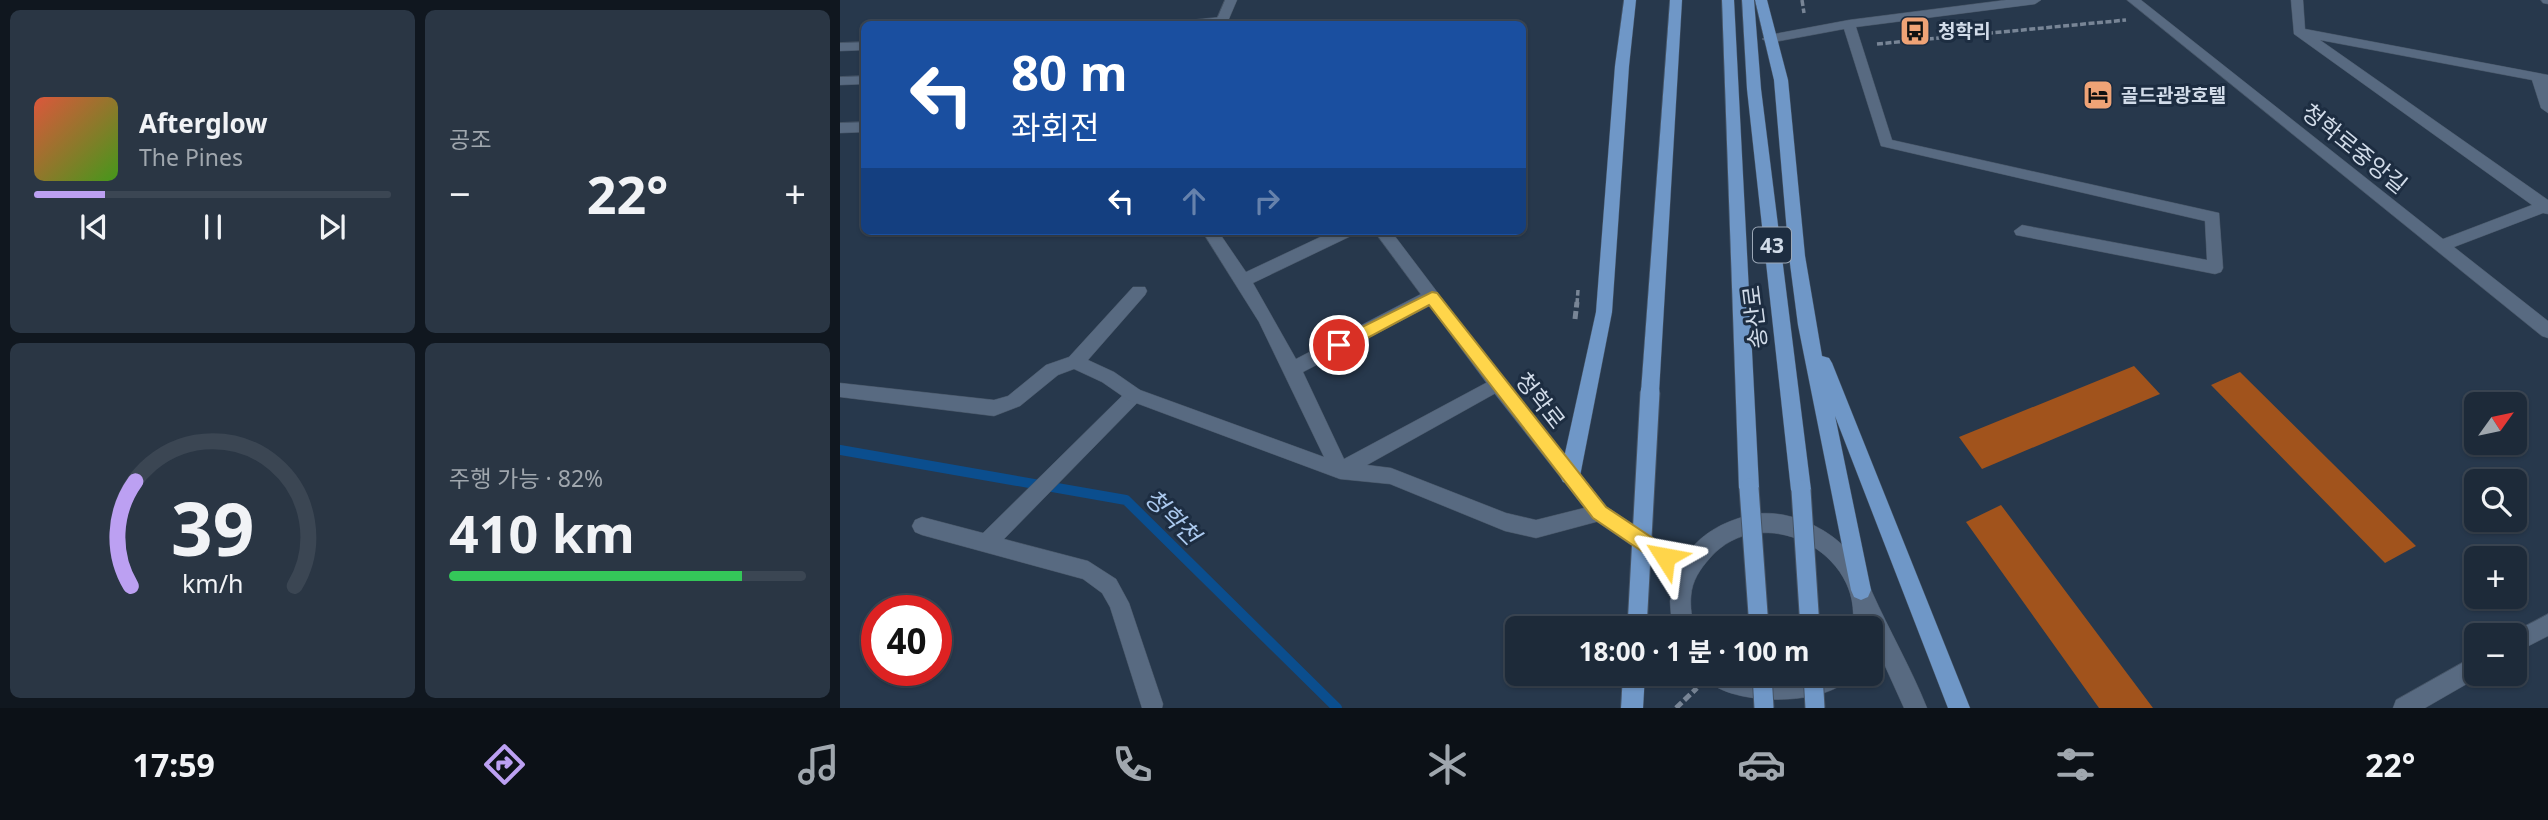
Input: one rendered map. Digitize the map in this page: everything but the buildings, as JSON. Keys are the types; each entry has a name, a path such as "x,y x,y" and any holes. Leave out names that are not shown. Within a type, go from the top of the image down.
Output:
{"main road":[{"path":"1570,476 1604,312 1622,65 1630,0"},
{"path":"1638,616 1676,0"},
{"name":"송산로","path":"1728,0 1749,488 1758,616"},
{"name":"송산로","path":"1748,0 1754,89 1801,490 1809,616"},
{"path":"1760,0 1781,80 1797,256 1807,325 1861,590"},
{"path":"1807,325 1959,708"},
{"path":"1632,708 1633,686"},
{"path":"1760,704 1761,686"},
{"path":"1814,686 1815,708"}],"street":[{"path":"1224,21 1231,0"},
{"path":"1769,39 1849,24 2035,0"},
{"name":"청학로중앙길","path":"2133,0 2548,331"},
{"path":"2297,0 2299,31"},
{"path":"1849,24 1886,143 2213,217 2215,268 2022,231"},
{"path":"2299,31 2547,207"},
{"path":"2299,31 2543,78 2548,108"},
{"path":"840,47 861,46"},
{"path":"840,81 861,80"},
{"path":"840,128 861,127"},
{"path":"2441,246 2547,207"},
{"path":"1213,235 1245,280 1293,369 1340,471"},
{"path":"1245,280 1340,235"},
{"name":"청학로","path":"1385,235 1497,384 1600,513 1687,572"},
{"path":"840,390 994,408 1014,401 1052,370 1075,362 1139,292"},
{"path":"1293,369 1432,297"},
{"path":"1075,362 1108,377 1134,395 1340,471 1391,476 1505,522 1536,529 1600,513"},
{"path":"1340,471 1497,384"},
{"path":"987,543 1134,395"},
{"path":"1682,616 1680,600 1687,572 1702,549 1723,533 1749,523 1777,522 1804,529 1829,543 1849,564 1916,708"},
{"path":"922,526 1088,571 1109,586 1119,603 1152,704"},
{"path":"1861,590 1865,616"},
{"path":"2527,636 2548,624"},
{"path":"2403,708 2464,673"},
{"path":"1729,686 1760,704 1815,692 1823,686"}],"path":[{"path":"1856,46 2127,20"}],"waterway":[{"name":"청학천","path":"840,450 1126,500 1337,708"}],"place":[{"name":"청학리","path":"1915,31"},
{"name":"골드관광호텔","path":"2098,95"}],"route":[{"path":"1339,345 1432,297 1497,384 1600,513 1665,557"}]}
